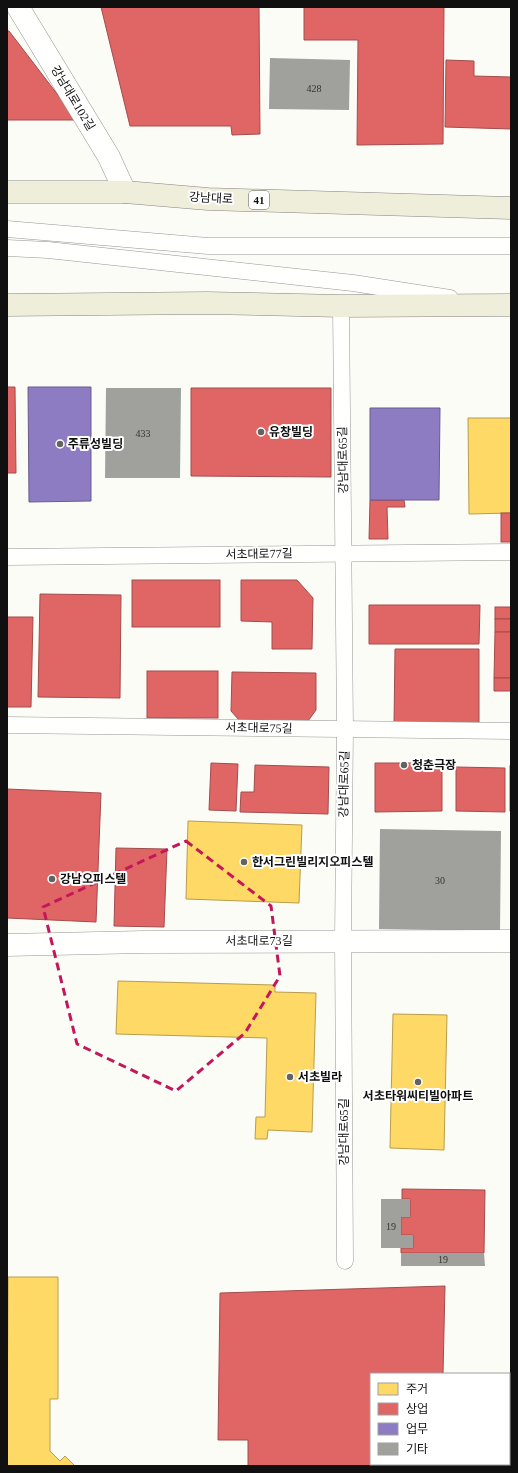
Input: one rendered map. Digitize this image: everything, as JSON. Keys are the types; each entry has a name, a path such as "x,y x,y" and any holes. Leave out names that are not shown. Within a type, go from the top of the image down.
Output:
{"main road":[{"name":"강남대로","path":"7,192 125,192 208,199 511,208"},
{"path":"7,305 207,303 341,306 505,305"}],"street":[{"name":"강남대로102길","path":"18,7 109,157 125,192"},
{"name":"서초대로73길","path":"7,945 343,940 432,942 511,941"}],"lane":[{"path":"7,229 208,246 511,246"},
{"path":"7,248 48,250 353,283 505,305"},
{"name":"강남대로65길","path":"341,306 345,729 343,940 345,1261"},
{"name":"서초대로77길","path":"7,557 511,552"},
{"name":"서초대로75길","path":"7,725 511,731"}],"highlighted area":[{"path":"186,841 271,906 280,976 245,1033 176,1091 77,1044 43,907"}],"building: 주거":[{"path":"468,418 511,418 511,513 469,514"},
{"name":"한서그린빌리지오피스텔","path":"188,821 302,825 299,903 186,899"},
{"name":"서초빌라","path":"118,981 275,985 275,992 316,993 312,1132 268,1130 267,1139 255,1139 256,1117 265,1117 267,1038 116,1034"},
{"name":"서초타워씨티빌아파트","path":"393,1014 447,1015 444,1150 390,1148"},
{"path":"8,1277 58,1277 58,1399 50,1399 50,1451 60,1461 65,1456 75,1466 7,1466"}],"building: 상업":[{"path":"101,7 259,7 260,134 232,135 231,126 130,126"},
{"path":"304,7 444,7 443,144 357,145 358,40 304,40"},
{"path":"7,31 9,31 77,120 7,120"},
{"path":"446,60 474,61 474,76 511,77 511,129 445,127"},
{"path":"7,387 15,387 16,473 7,473"},
{"name":"유창빌딩","path":"191,388 331,388 331,477 191,476"},
{"path":"370,500 404,500 405,507 387,507 388,539 369,539"},
{"path":"501,513 511,513 511,542 501,542"},
{"path":"132,580 220,580 220,627 132,627"},
{"path":"241,580 297,580 313,598 312,649 272,649 272,622 241,621"},
{"path":"40,594 121,595 120,698 38,697"},
{"path":"369,605 480,605 479,644 369,644"},
{"path":"495,607 511,607 511,619 495,619"},
{"path":"7,617 33,617 31,707 7,707"},
{"path":"495,619 511,619 511,632 495,632"},
{"path":"495,632 511,632 511,678 494,678"},
{"path":"395,649 479,649 479,725 394,724"},
{"path":"147,671 218,671 218,718 147,718"},
{"path":"232,672 316,673 316,710 308,721 239,720 231,711"},
{"path":"494,678 511,678 511,691 494,691"},
{"path":"211,763 238,764 236,811 209,810"},
{"path":"375,763 442,763 442,811 375,812"},
{"path":"255,765 329,767 328,814 240,812 241,792 254,792"},
{"path":"511,766 511,811 510,811"},
{"path":"456,767 505,768 505,812 456,811"},
{"name":"강남오피스텔","path":"7,789 101,793 96,922 7,918"},
{"path":"116,848 167,849 164,927 114,926"},
{"path":"402,1189 485,1190 484,1253 401,1253 401,1248 413,1248 413,1235 401,1235 401,1217 410,1217 410,1199 402,1199"},
{"path":"445,1286 443,1373 370,1373 370,1465 441,1466 248,1466 248,1440 218,1440 220,1293"}],"building: 업무":[{"name":"주류성빌딩","path":"28,387 91,387 91,501 29,502"},
{"path":"370,408 440,408 439,500 370,500"}],"building: 기타":[{"path":"270,58 350,60 349,110 269,109"},
{"path":"106,388 181,388 180,478 105,478"},
{"path":"380,829 501,831 500,931 379,929"},
{"path":"381,1199 410,1199 410,1217 401,1217 401,1235 413,1235 413,1248 381,1248"},
{"path":"401,1253 484,1253 485,1266 401,1266"}],"place":[{"name":"유창빌딩","path":"261,432"},
{"name":"주류성빌딩","path":"60,444"},
{"name":"청춘극장","path":"404,765"},
{"name":"한서그린빌리지오피스텔","path":"244,862"},
{"name":"강남오피스텔","path":"52,879"},
{"name":"서초빌라","path":"290,1077"},
{"name":"서초타워씨티빌아파트","path":"418,1082"}]}
